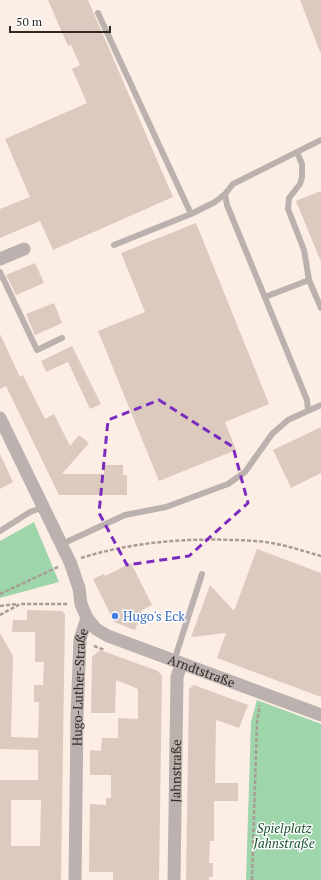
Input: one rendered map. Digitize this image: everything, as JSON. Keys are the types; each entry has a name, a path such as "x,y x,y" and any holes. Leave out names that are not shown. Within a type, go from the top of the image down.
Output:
{"street":[{"path":"0,259 24,249"},
{"name":"Hugo-Luther-Straße","path":"0,418 70,562 79,588 81,604 87,618 80,639 77,717 75,880"},
{"name":"Arndtstraße","path":"87,618 96,629 108,636 321,715"},
{"name":"Jahnstraße","path":"174,880 177,662"}],"lane":[{"path":"98,13 191,214"},
{"path":"114,245 191,214 215,202 234,184 321,140"},
{"path":"298,152 302,164 302,177 300,184 289,198 288,209 304,250 309,280 321,308"},
{"path":"225,194 227,205 307,400 308,410"},
{"path":"0,272 37,350 62,338"},
{"path":"265,297 309,280"},
{"path":"62,544 125,515 166,507 228,484 245,472 272,434 288,420 321,405"},
{"path":"0,532 30,512 44,507"},
{"path":"177,662 202,574"}],"path":[{"path":"0,594 46,571 70,562 103,552 157,542 212,539 244,540 276,544 321,556"},
{"path":"0,606 20,604 81,604"},
{"path":"0,616 20,604"},
{"path":"252,880 257,721 259,707 266,694"}],"highlighted area":[{"path":"159,400 233,447 248,503 189,556 127,565 99,513 108,420"}],"green space":[{"path":"34,522 59,582 0,598 0,541"},
{"name":"Spielplatz Jahnstraße","path":"257,700 321,724 321,880 246,880 251,722"}],"building":[{"path":"48,0 88,0 173,197 53,250 40,221 0,238 0,209 30,197 5,139 87,103 72,69 80,65 71,45 68,46"},
{"path":"300,0 321,0 321,52 320,52"},
{"path":"321,191 321,262 296,201"},
{"path":"196,223 269,404 225,422 236,450 159,481 98,331 145,312 121,253"},
{"path":"35,263 44,283 16,295 6,275"},
{"path":"54,303 62,323 35,335 26,314"},
{"path":"0,334 20,377 23,375 45,419 54,414 70,446 79,435 89,443 62,474 104,474 104,465 123,465 123,475 127,475 127,495 59,495 6,386 0,389"},
{"path":"72,346 101,404 90,409 68,362 46,372 41,361"},
{"path":"321,427 321,473 291,488 273,450"},
{"path":"0,454 13,482 0,489"},
{"path":"257,549 321,573 321,697 217,658 226,633 191,637 210,585 234,611"},
{"path":"131,563 152,605 142,610 135,630 114,622 93,579 104,574 105,576"},
{"path":"27,610 62,611 65,614 61,880 0,880 0,780 38,780 38,750 0,749 0,633 13,656 11,737 38,738 39,702 34,702 34,685 43,685 44,662 35,662 35,632 12,632 13,620 27,620","holes":["11,800 41,800 40,846 11,846"]},
{"path":"100,650 158,671 162,676 159,880 113,880 113,872 89,872 90,804 106,805 106,798 111,798 111,775 90,775 90,750 101,751 102,738 118,738 118,718 138,719 138,689 116,680 115,713 91,713 92,657"},
{"path":"194,685 248,705 239,728 216,720 215,783 238,783 238,801 214,801 214,841 210,841 209,863 213,863 213,877 209,877 209,880 186,880 189,689"}],"place":[{"name":"Hugo's Eck","path":"115,616"}]}
